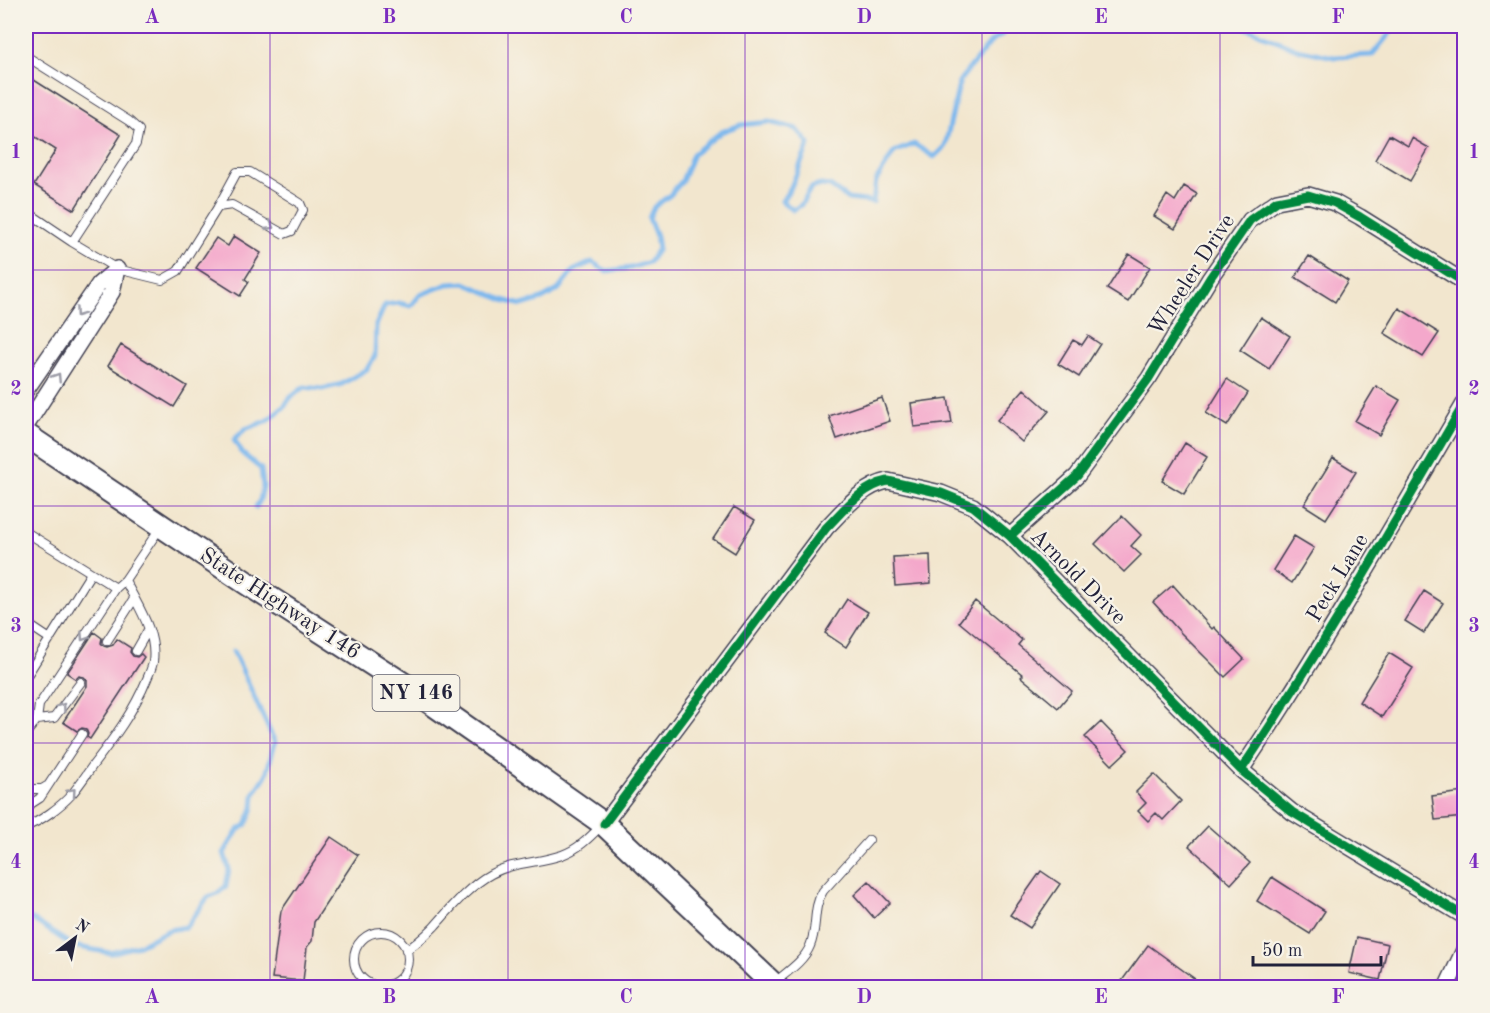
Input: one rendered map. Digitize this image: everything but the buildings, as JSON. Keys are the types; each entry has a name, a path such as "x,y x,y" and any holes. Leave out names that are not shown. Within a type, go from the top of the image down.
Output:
{"main road":[{"name":"State Highway 146","path":"26,435 417,693 604,824 774,986"}],"street":[{"name":"Wheeler Drive","path":"1010,536 1077,476 1149,378 1210,278 1250,220 1277,201 1308,195 1335,203 1464,282"},
{"path":"26,390 99,284 117,269"},
{"path":"26,426 112,292 117,269"},
{"name":"Peck Lane","path":"1241,770 1370,564 1464,404"},
{"name":"Arnold Drive","path":"604,824 826,528 863,492 888,481 941,493 973,506 1010,536 1241,770 1292,812 1464,916"},
{"path":"1446,987 1464,950"}],"lane":[{"path":"26,56 129,121 139,130 136,144 72,242"},
{"path":"26,211 117,269 162,280 178,271 237,172 250,172 300,203 303,210 291,231 284,234 232,205 218,207"},
{"path":"26,733 37,720 39,705 116,588 126,580 162,526"},
{"path":"26,532 116,588"},
{"path":"26,677 91,573"},
{"path":"26,826 44,817 70,796 126,722 144,686 153,663 153,648 144,616 126,580"},
{"path":"107,641 134,600"},
{"path":"26,623 50,639"},
{"path":"136,651 148,630"},
{"path":"37,720 54,718 81,682"},
{"path":"26,807 40,798 82,734"},
{"path":"26,789 42,789 48,785"},
{"path":"406,950 421,940 482,879 511,866 563,855 586,842 604,824"},
{"path":"774,986 804,957 811,945 818,899 823,891 869,840"},
{"path":"387,933 404,944 406,950 408,964 398,984 363,984 355,964 355,953 359,943 367,936 387,933"}],"waterway":[{"path":"256,507 263,486 261,469 243,454 234,440 245,429 267,421 304,387 322,389 342,384 367,369 375,356 376,325 385,305 399,303 411,306 420,295 448,284 465,283 503,300 522,305 542,299 558,290 573,271 592,262 606,271 631,268 649,262 658,249 649,218 654,207 670,195 682,181 693,154 721,132 740,125 769,122 797,129 809,144 791,187 782,201 793,210 801,205 811,188 821,185 830,186 848,199 873,202 876,181 894,152 914,144 934,157 945,146 960,80 990,43 1014,26"},
{"path":"1242,26 1297,49 1334,57 1372,55 1396,26"},
{"path":"26,915 73,946 111,953 139,945 169,930 186,927 208,897 218,893 226,886 229,869 224,853 238,830 246,825 253,808 254,794 266,775 275,742 233,651"}],"cycle path":[{"path":"1010,536 1077,476 1149,378 1210,278 1250,220 1277,201 1308,195 1335,203 1464,282"},
{"path":"1241,770 1328,634 1464,404"},
{"path":"604,824 826,528 862,493 888,481 941,493 973,506 1010,536 1241,770 1292,812 1464,916"}]}
